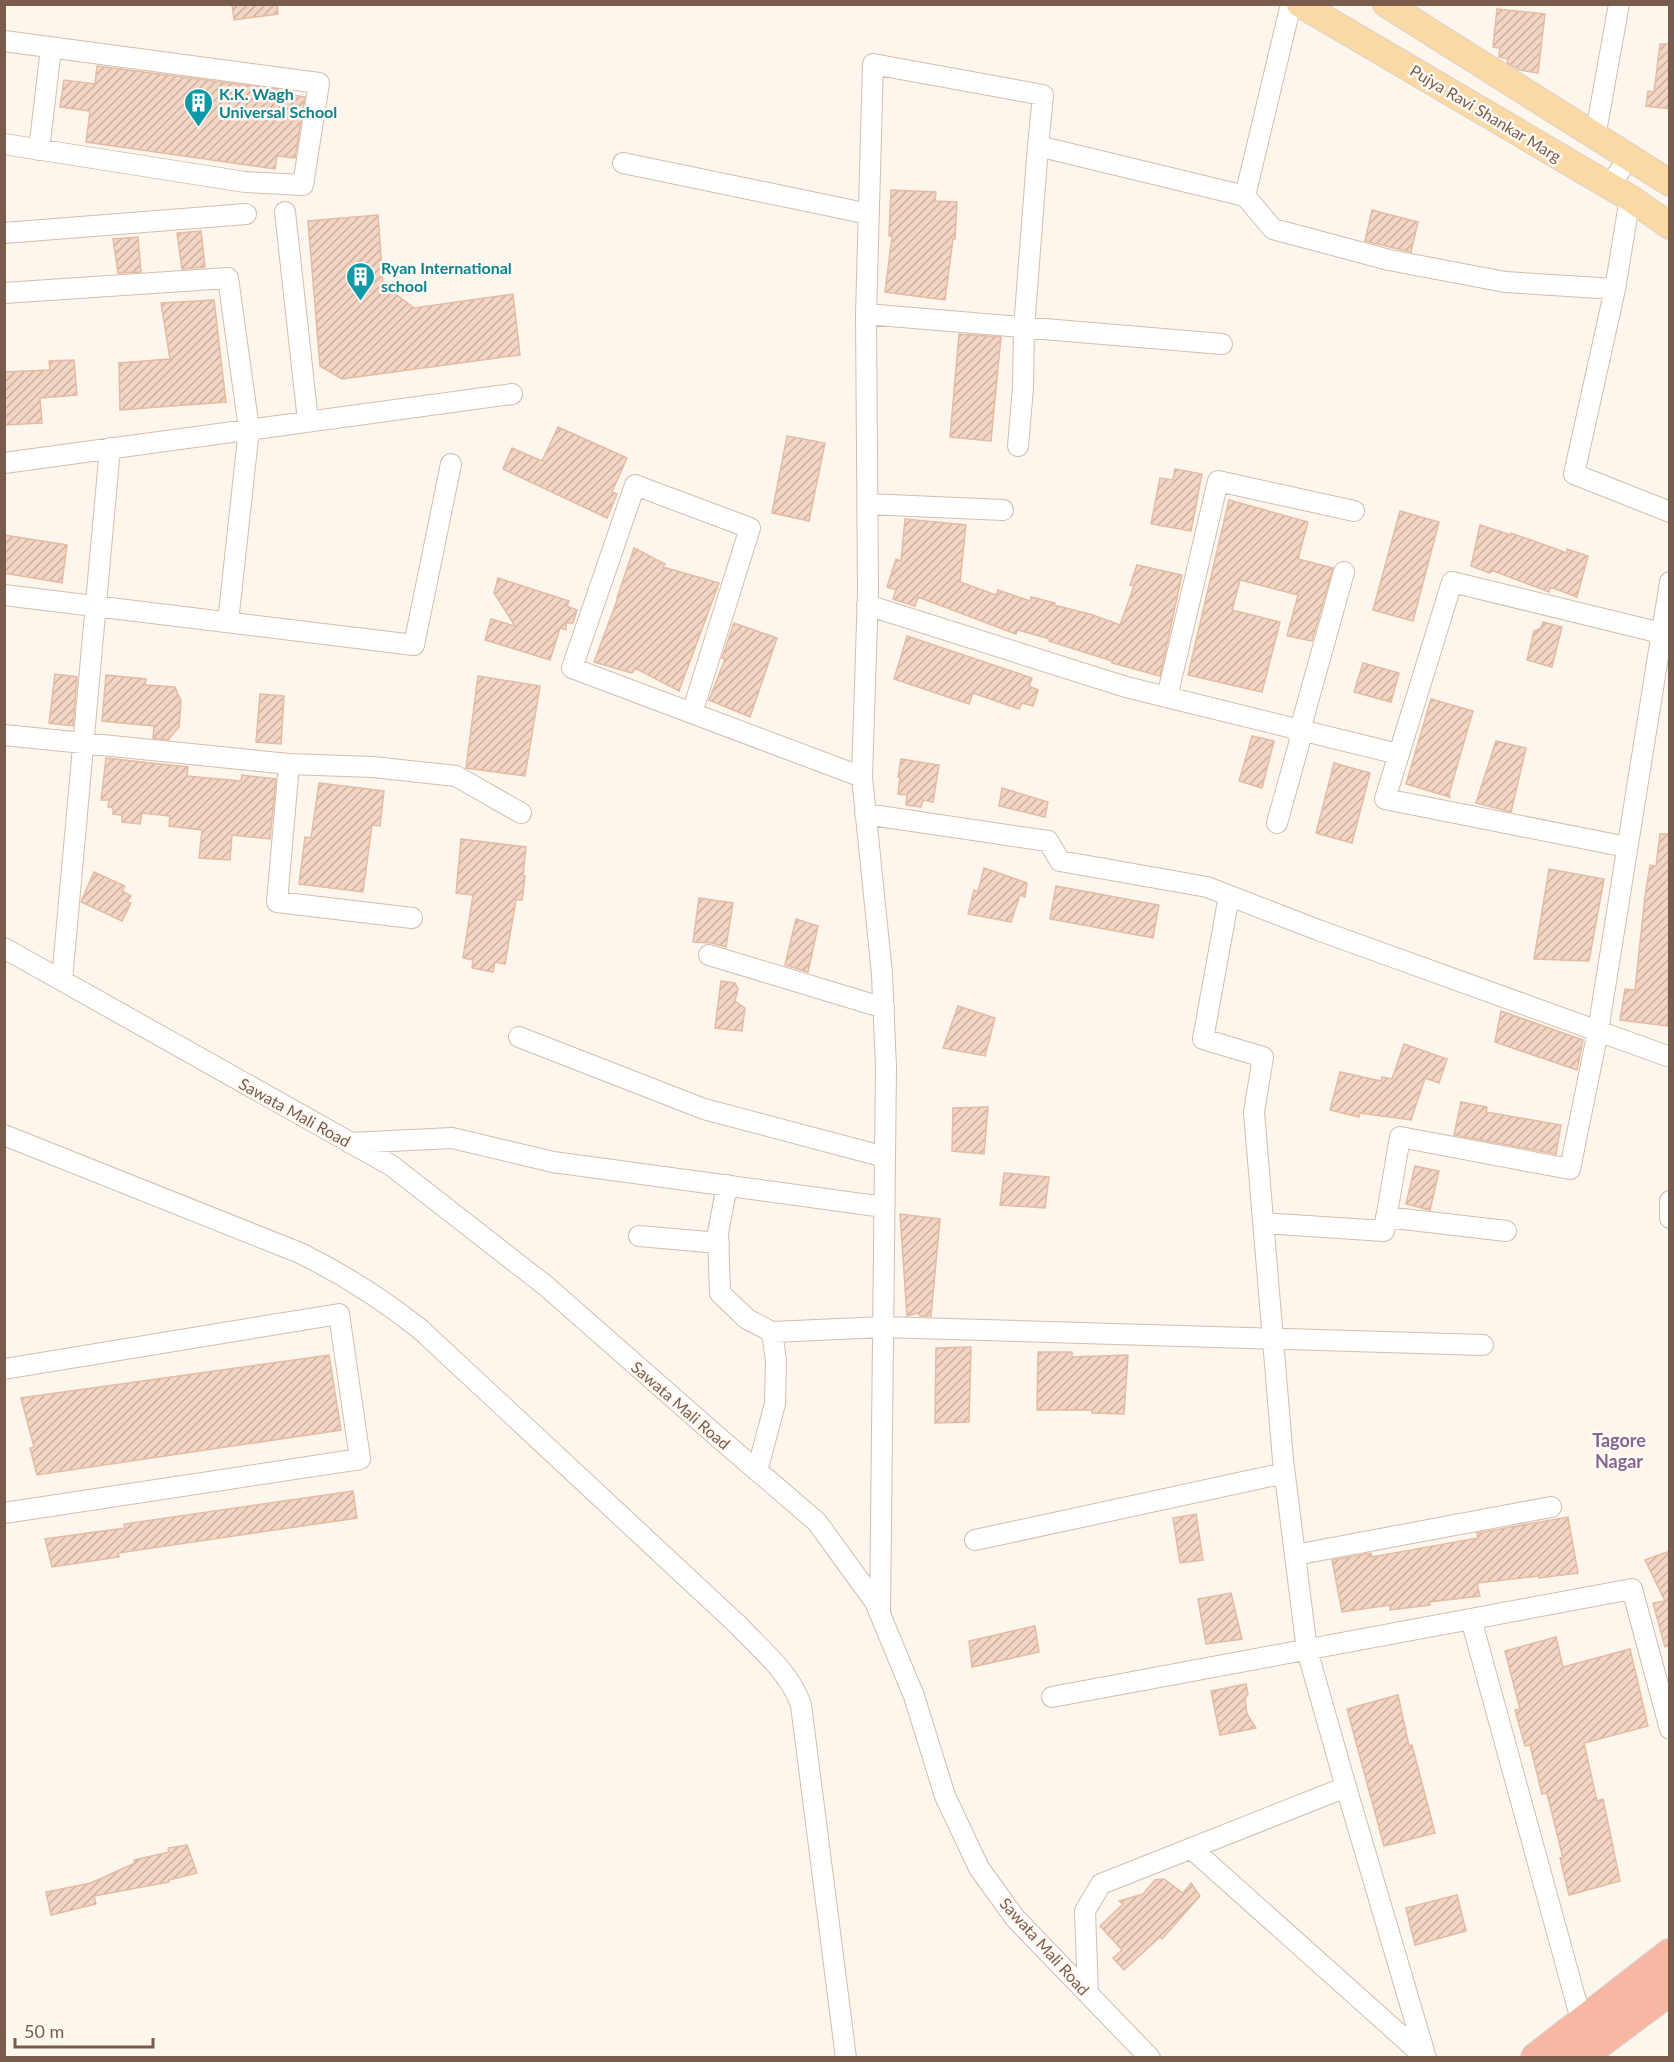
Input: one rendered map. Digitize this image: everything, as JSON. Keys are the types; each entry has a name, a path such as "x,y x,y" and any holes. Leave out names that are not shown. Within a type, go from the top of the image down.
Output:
{"highway":[{"path":"1536,2058 1670,1954"},
{"path":"1579,2058 1670,1990"}],"main road":[{"name":"Pujya Ravi Shankar Marg","path":"1300,4 1620,192 1670,226"},
{"path":"1386,4 1670,183"}],"street":[{"path":"1245,196 1292,4"},
{"path":"1595,137 1619,4"},
{"path":"4,41 319,83 303,185 245,182 4,144"},
{"path":"39,150 51,48"},
{"path":"880,1614 886,1067 882,974 862,777 867,605 866,314 873,64 1043,95 1024,328 1023,388 1018,446"},
{"path":"1038,146 1245,196 1273,229 1389,260 1505,282 1615,289"},
{"path":"1629,158 1620,192 1615,289 1574,474 1670,512"},
{"path":"624,163 869,214"},
{"path":"285,212 308,422"},
{"path":"4,233 246,214"},
{"path":"4,293 228,278 249,429 228,622"},
{"path":"866,314 1222,344"},
{"path":"4,463 512,393"},
{"path":"62,981 110,448"},
{"path":"4,595 414,645 451,464"},
{"path":"1167,697 1218,481 1354,512"},
{"path":"692,713 750,528 635,485 572,668 862,777"},
{"path":"867,504 1003,510"},
{"path":"1278,823 1299,744 1300,730 1344,572"},
{"path":"1627,847 1385,799 1452,582 1661,633"},
{"path":"1264,1223 1383,1231 1400,1137 1570,1169 1598,1031 1670,582"},
{"path":"867,605 1125,687 1398,754"},
{"path":"4,735 289,764 373,767 456,776 521,813"},
{"path":"289,764 277,902 412,918"},
{"path":"865,814 1048,841 1060,861 1208,887 1318,930 1670,1058"},
{"path":"1191,1848 1426,2058 1308,1650 1285,1473 1254,1112 1263,1057 1203,1039 1229,896"},
{"name":"Sawata Mali Road","path":"4,948 392,1166 546,1286 817,1522 875,1602 914,1696 945,1796 979,1868 1015,1918 1150,2058"},
{"path":"709,955 884,1008"},
{"path":"519,1037 704,1109 885,1157"},
{"path":"4,1135 300,1253 339,1272 377,1297 420,1329 729,1617 781,1669 797,1692 801,1706 846,2058"},
{"path":"350,1143 452,1138 553,1162 884,1207"},
{"path":"727,1185 718,1233 720,1293 747,1320 772,1332 883,1327 1483,1345"},
{"path":"1386,1217 1506,1231"},
{"path":"639,1236 718,1243"},
{"path":"4,1369 339,1314 360,1459 4,1513"},
{"path":"757,1471 775,1404 776,1360 772,1332"},
{"path":"975,1540 1285,1473"},
{"path":"1295,1555 1551,1507"},
{"path":"1052,1697 1632,1589 1670,1729"},
{"path":"1471,1619 1582,2023"},
{"path":"1088,1994 1085,1911 1101,1884 1346,1787"}],"building":[{"path":"232,4 277,4 278,14 234,20"},
{"path":"1497,9 1545,14 1538,73 1520,70 1507,63 1508,59 1499,57 1500,48 1493,47"},
{"path":"1660,44 1670,44 1670,109 1646,106 1648,91 1654,92"},
{"name":"K.K. Wagh Universal School","path":"97,66 292,91 291,95 305,97 295,158 277,156 275,169 86,142 90,111 60,107 64,80 95,84"},
{"path":"891,190 936,192 935,201 957,202 955,239 953,239 945,300 885,292 892,236 889,236"},
{"path":"1372,210 1418,222 1411,252 1365,241"},
{"name":"Ryan International school","path":"378,215 383,284 414,308 513,294 520,355 342,379 320,366 308,221"},
{"path":"201,231 205,267 182,269 177,233"},
{"path":"138,237 141,272 118,273 113,239"},
{"path":"214,300 226,402 120,410 119,363 170,359 161,303"},
{"path":"959,334 1001,337 991,441 950,437"},
{"path":"74,360 77,395 40,398 42,423 4,425 4,372 50,370 49,361"},
{"path":"558,427 627,458 612,492 617,494 607,518 503,469 512,448 542,461"},
{"path":"787,436 825,443 809,521 772,513"},
{"path":"1175,469 1202,474 1191,531 1151,524 1160,478 1173,480"},
{"path":"1229,500 1308,522 1298,559 1333,568 1312,641 1287,636 1298,595 1240,580 1232,610 1280,622 1262,692 1188,675"},
{"path":"1400,511 1439,522 1413,621 1373,610"},
{"path":"905,519 966,525 960,582 996,595 998,590 1030,601 1031,597 1055,603 1054,605 1120,625 1134,586 1130,585 1137,565 1182,575 1160,676 1112,663 1112,661 1049,641 1050,639 1018,630 1016,634 918,597 915,606 893,599 896,590 887,587 896,559 901,561"},
{"path":"1480,525 1511,535 1511,533 1567,553 1567,549 1588,556 1577,597 1550,587 1549,592 1491,570 1490,573 1471,566"},
{"path":"4,535 67,545 62,583 4,573"},
{"path":"634,548 665,564 663,567 719,583 679,691 635,668 632,673 594,662"},
{"path":"498,578 569,601 567,606 577,610 573,623 566,623 566,630 560,628 550,660 485,640 491,619 515,626 494,593"},
{"path":"1543,622 1562,627 1552,667 1527,660 1534,631 1541,628"},
{"path":"734,623 777,638 750,717 709,700 725,659 722,658"},
{"path":"907,636 1032,678 1029,686 1038,690 1033,706 1022,703 1019,709 973,693 969,704 894,679"},
{"path":"1363,663 1399,673 1391,702 1354,692"},
{"path":"55,674 77,677 73,726 49,723"},
{"path":"106,675 146,679 145,685 175,687 181,701 179,727 168,740 153,738 154,726 102,721"},
{"path":"478,676 540,686 525,776 466,768"},
{"path":"260,694 284,696 281,744 256,742"},
{"path":"1431,699 1473,711 1450,797 1406,784"},
{"path":"1252,736 1274,741 1262,788 1239,781"},
{"path":"1496,741 1526,748 1511,812 1476,803"},
{"path":"106,758 188,767 187,776 241,781 242,775 276,779 270,839 232,835 230,860 199,858 202,830 169,826 170,816 142,813 140,824 122,822 122,815 113,814 113,808 108,807 109,800 101,800"},
{"path":"901,759 939,765 933,802 923,800 921,807 906,805 907,795 898,794"},
{"path":"1334,763 1370,773 1352,843 1316,833"},
{"path":"319,783 384,791 380,826 372,825 363,892 299,884 305,837 311,838"},
{"path":"1002,788 1048,802 1045,817 999,806"},
{"path":"1660,834 1670,834 1668,1026 1620,1020 1625,989 1635,990 1645,896 1650,865 1656,866"},
{"path":"461,839 526,847 522,900 516,900 505,964 495,962 493,972 472,968 473,960 463,958 473,895 456,893"},
{"path":"984,868 1027,883 1025,897 1020,895 1011,922 968,914 974,890 978,892"},
{"path":"1549,869 1604,879 1589,961 1534,959"},
{"path":"94,872 125,886 122,891 131,896 127,902 131,903 122,921 81,902"},
{"path":"1056,886 1159,905 1153,938 1050,919"},
{"path":"699,898 733,903 726,947 712,943 693,942"},
{"path":"796,919 818,926 808,972 785,965"},
{"path":"721,981 735,983 738,989 735,1001 745,1008 742,1031 715,1028"},
{"path":"958,1006 995,1018 985,1056 943,1048"},
{"path":"1501,1011 1583,1040 1577,1070 1495,1042"},
{"path":"1404,1044 1447,1059 1439,1083 1425,1078 1411,1120 1360,1113 1359,1117 1330,1110 1340,1072 1381,1081 1382,1077 1392,1079"},
{"path":"1461,1102 1487,1107 1486,1112 1561,1125 1556,1154 1454,1135"},
{"path":"988,1107 984,1154 952,1151 953,1108"},
{"path":"1415,1166 1439,1171 1430,1210 1406,1204"},
{"path":"1004,1173 1049,1177 1045,1208 1000,1205"},
{"path":"900,1214 940,1219 931,1316 920,1316 918,1313 907,1316"},
{"path":"971,1347 969,1422 935,1423 936,1348"},
{"path":"1038,1352 1072,1352 1072,1357 1128,1355 1124,1414 1092,1413 1092,1410 1037,1410"},
{"path":"329,1355 341,1430 37,1475 30,1448 34,1447 21,1398"},
{"path":"353,1491 357,1518 118,1553 119,1557 52,1567 45,1539 125,1528 124,1524"},
{"path":"1196,1514 1203,1560 1180,1563 1173,1518"},
{"path":"1568,1517 1578,1573 1477,1583 1480,1596 1429,1602 1430,1605 1390,1610 1390,1605 1342,1612 1332,1560 1371,1553 1372,1557 1478,1538 1477,1533"},
{"path":"1670,1551 1670,1646 1665,1647 1653,1603 1665,1601 1645,1560"},
{"path":"1231,1593 1242,1639 1206,1644 1198,1599"},
{"path":"1035,1626 1039,1652 972,1667 969,1641"},
{"path":"1556,1637 1563,1667 1630,1649 1648,1726 1584,1743 1597,1801 1603,1799 1620,1881 1569,1895 1560,1858 1563,1858 1547,1793 1542,1794 1530,1745 1525,1746 1515,1710 1520,1709 1505,1651"},
{"path":"1246,1684 1247,1714 1256,1728 1220,1735 1211,1691"},
{"path":"1398,1695 1409,1746 1412,1745 1435,1833 1384,1846 1347,1709"},
{"path":"187,1845 197,1873 169,1880 169,1882 94,1896 96,1904 51,1915 46,1892 91,1883 135,1863 134,1860 169,1852 168,1848"},
{"path":"1164,1879 1183,1893 1191,1883 1200,1896 1162,1939 1160,1937 1124,1970 1113,1958 1122,1950 1100,1926 1123,1904 1119,1901 1143,1894 1155,1880"},
{"path":"1457,1895 1466,1931 1415,1945 1406,1908"}],"place":[{"name":"K.K. Wagh Universal School","path":"198,128"},
{"name":"Ryan International school","path":"360,302"}],"district":[{"name":"Tagore Nagar","path":"1619,1450"}]}
